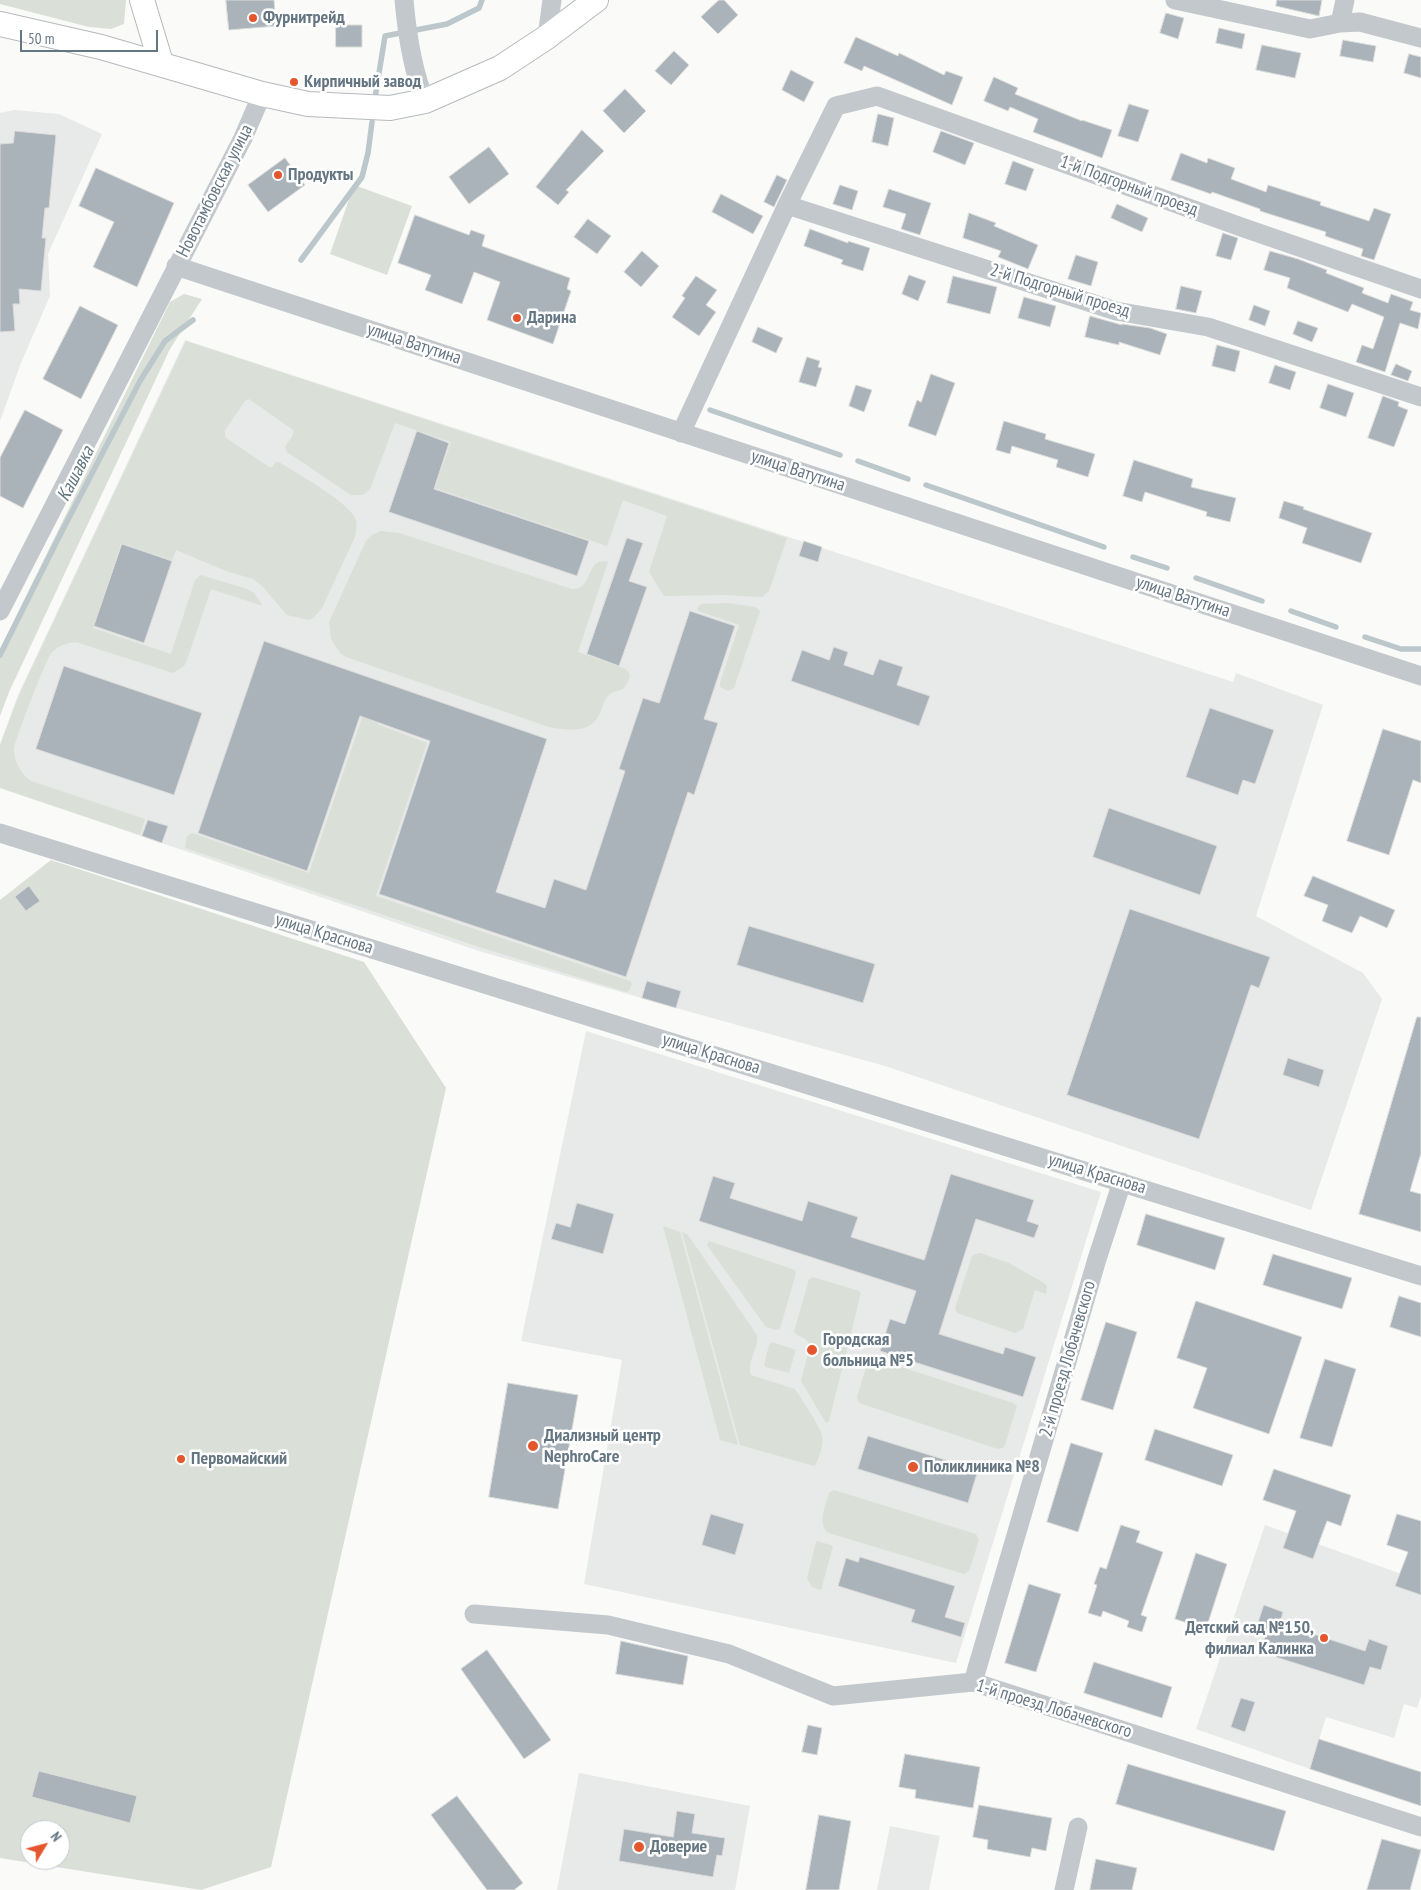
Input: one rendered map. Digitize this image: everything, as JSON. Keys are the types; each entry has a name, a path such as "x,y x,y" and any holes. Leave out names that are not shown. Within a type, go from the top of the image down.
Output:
{"main road":[{"path":"142,0 161,63"},
{"path":"0,24 100,47 161,63 262,94 308,104 390,108 425,101 500,68 547,37 596,0"}],"street":[{"path":"404,0 406,28 417,81 425,101"},
{"path":"547,37 552,0"},
{"path":"1175,0 1310,29 1360,22 1421,38"},
{"path":"1340,24 1345,0"},
{"name":"Новотамбовская улица","path":"0,611 243,138 262,94"},
{"name":"1-й Подгорный проезд","path":"787,205 836,106 877,96 1244,228 1421,289"},
{"path":"681,433 787,205"},
{"name":"2-й Подгорный проезд","path":"787,205 1116,311 1208,327 1421,397"},
{"name":"улица Ватутина","path":"176,266 1421,676"},
{"name":"улица Краснова","path":"0,833 1421,1276"},
{"name":"2-й проезд Лобачевского","path":"974,1682 1097,1259 1122,1182"},
{"name":"1-й проезд Лобачевского","path":"474,1614 608,1625 729,1654 833,1696 974,1682 1421,1827"},
{"path":"1064,1890 1078,1827"}],"shaded area":[{"path":"0,0 126,0 124,24 111,29 89,27 0,4"},
{"path":"14,110 59,114 102,134 48,254 50,296 21,363 0,421 0,113"},
{"path":"354,185 412,206 387,275 330,254"},
{"path":"184,294 202,299 170,349 9,692 0,716 0,649 170,302"},
{"path":"185,340 1233,682 1236,673 1323,705 1256,916 1363,973 1382,999 1311,1210 885,1066 479,951 0,788 0,744 18,695"},
{"path":"186,341 787,538 769,591 762,597 725,595 664,596 649,572 667,516 623,500 607,546 435,488 451,442 395,423 370,489 363,495 351,495 287,452 285,447 293,435 293,430 249,399 245,401 225,430 226,438 269,467 279,462 308,480 342,504 356,520 355,537 322,608 309,620 287,615 263,587 253,579 226,571 176,550 172,560 121,543 93,628 171,654 195,580 201,575 247,589 254,593 263,606 211,589 187,660 184,666 173,673 76,642 57,648 49,657 14,748 15,758 19,767 31,781 145,819 140,835 0,788 0,745 19,695"},
{"path":"381,531 399,533 572,589 579,588 584,584 596,564 601,561 608,562 578,652 626,669 630,674 626,686 607,697 599,715 590,725 584,728 563,729 549,727 346,657 340,653 331,639 329,622 366,541 373,534"},
{"path":"729,603 755,607 760,611 734,688 728,691 720,687 720,683 739,625 698,611 697,608 701,604"},
{"path":"365,709 380,714 377,724 427,743 376,896 630,981 632,984 629,991 626,992 479,947 185,848 187,836 192,833 309,873"},
{"name":"Первомайский","path":"51,860 364,962 446,1088 271,1867 201,1890 70,1869 70,1820 20,1820 20,1861 0,1858 0,900"},
{"name":"Городская больница №5","path":"586,1031 1101,1192 956,1663 584,1584 622,1360 521,1341"},
{"path":"663,1226 680,1232 738,1445 720,1440"},
{"path":"682,1232 688,1235 757,1335 750,1366 751,1375 795,1389 817,1424 822,1435 822,1443 814,1466 740,1445"},
{"path":"709,1241 795,1270 796,1273 780,1329 776,1330 766,1327 707,1245"},
{"path":"980,1253 1009,1263 1047,1286 1046,1294 1035,1290 1023,1329 1015,1333 957,1313 955,1308 972,1256"},
{"path":"813,1277 861,1293 829,1421 826,1423 801,1381 810,1345 794,1332 809,1279"},
{"path":"772,1342 796,1350 789,1373 764,1365 769,1345"},
{"path":"873,1358 1013,1403 1017,1406 1003,1448 998,1449 859,1403 857,1397 868,1361"},
{"path":"834,1490 976,1534 979,1540 969,1571 964,1574 829,1533 825,1529 822,1520 829,1493"},
{"name":"Детский сад №150, филиал Калинка","path":"1265,1525 1421,1581 1421,1696 1417,1708 1404,1704 1394,1738 1326,1717 1310,1769 1196,1729"},
{"path":"816,1542 833,1546 821,1590 812,1587 807,1578"},
{"path":"579,1773 750,1806 735,1890 557,1890"},
{"path":"890,1826 940,1836 929,1890 877,1890"}],"building":[{"path":"226,0 274,0 276,26 229,30"},
{"path":"719,0 724,0 738,15 718,34 701,17"},
{"path":"1277,0 1322,0 1319,16 1276,6"},
{"path":"1166,13 1184,18 1178,39 1160,33"},
{"path":"336,25 362,25 362,47 336,47"},
{"path":"1219,28 1245,34 1242,49 1216,43"},
{"path":"856,37 898,56 899,53 944,75 946,71 963,77 952,105 864,66 862,71 844,63"},
{"path":"1343,40 1376,46 1373,62 1340,56"},
{"path":"1262,45 1301,53 1295,78 1256,70"},
{"path":"674,51 689,65 671,85 655,71"},
{"path":"1409,54 1421,57 1421,78 1404,73"},
{"path":"791,70 814,82 804,102 782,90"},
{"path":"994,77 1018,88 1015,94 1082,121 1112,130 1102,158 1033,132 1038,119 1010,107 1008,111 984,101"},
{"path":"625,89 646,111 624,133 603,111"},
{"path":"1129,104 1149,110 1138,142 1118,136"},
{"path":"878,114 894,118 888,146 872,142"},
{"path":"582,130 604,151 566,190 569,192 558,205 536,187"},
{"path":"15,131 56,135 49,208 45,208 42,238 46,238 41,291 19,289 20,304 13,304 15,331 0,332 0,144 13,143"},
{"path":"941,131 974,143 965,165 933,152"},
{"path":"489,147 509,174 469,204 449,177"},
{"path":"1181,153 1207,163 1208,158 1235,168 1231,179 1266,192 1268,185 1321,202 1320,205 1369,221 1374,208 1391,214 1374,260 1361,256 1363,249 1325,236 1326,232 1260,211 1260,209 1212,192 1211,194 1171,180"},
{"path":"285,158 305,185 268,212 248,185"},
{"path":"1013,161 1034,169 1026,191 1005,184"},
{"path":"96,168 174,203 137,287 93,267 114,222 79,206"},
{"path":"777,175 787,180 774,207 764,202"},
{"path":"840,185 858,191 852,210 833,204"},
{"path":"889,189 931,203 920,235 901,229 906,214 883,207"},
{"path":"721,194 763,216 753,234 712,212"},
{"path":"1117,204 1148,218 1142,232 1111,218"},
{"path":"969,213 996,223 994,226 1038,245 1028,269 998,257 1001,251 963,238"},
{"path":"415,215 469,235 471,230 485,235 482,246 570,278 567,289 571,291 553,344 487,320 500,282 474,272 462,304 425,290 431,275 398,263"},
{"path":"588,219 611,236 597,254 574,237"},
{"path":"810,229 848,243 848,241 870,248 863,271 841,264 843,260 804,246"},
{"path":"1223,233 1238,238 1231,260 1216,256"},
{"path":"642,251 659,266 641,287 624,272"},
{"path":"1270,251 1327,270 1326,273 1364,288 1362,293 1388,303 1391,294 1413,302 1410,310 1421,313 1418,329 1400,323 1385,372 1356,362 1362,345 1373,349 1384,317 1352,304 1348,312 1287,288 1290,278 1264,270"},
{"path":"1076,255 1098,262 1091,286 1068,279"},
{"path":"909,275 926,281 918,301 902,294"},
{"path":"696,276 717,290 706,305 716,312 699,336 672,317 685,298 682,296"},
{"path":"953,276 997,287 990,314 947,303"},
{"path":"1181,286 1202,291 1196,313 1176,309"},
{"path":"1024,297 1056,306 1050,327 1018,318"},
{"path":"1254,305 1270,311 1265,326 1249,320"},
{"path":"80,306 118,325 81,399 43,379"},
{"path":"1090,316 1122,325 1150,328 1167,334 1160,355 1119,342 1119,345 1085,337"},
{"path":"1298,321 1318,328 1312,342 1293,334"},
{"path":"758,327 783,338 776,353 752,342"},
{"path":"1217,345 1240,351 1235,372 1212,366"},
{"path":"807,357 820,361 818,367 822,368 816,387 799,382"},
{"path":"1396,364 1412,371 1408,381 1391,375"},
{"path":"1275,365 1296,372 1290,390 1269,383"},
{"path":"931,374 955,383 936,436 908,426 917,400 921,402"},
{"path":"1328,384 1354,393 1346,417 1320,408"},
{"path":"856,385 872,390 864,412 849,406"},
{"path":"1383,396 1399,402 1398,406 1408,410 1394,447 1368,438"},
{"path":"25,410 63,430 23,508 0,496 0,458"},
{"path":"1004,421 1046,434 1045,439 1095,454 1088,477 1056,467 1058,460 1012,446 1010,454 996,450"},
{"path":"417,431 449,443 434,489 589,541 577,576 389,512"},
{"path":"1134,460 1193,479 1191,487 1236,498 1230,522 1206,516 1207,512 1145,492 1142,502 1123,496"},
{"path":"1284,501 1372,533 1361,563 1302,543 1307,528 1279,518"},
{"path":"627,538 643,543 629,581 647,587 619,666 587,654"},
{"path":"804,541 822,547 818,562 799,556"},
{"path":"122,544 172,561 144,643 94,626"},
{"path":"690,611 735,626 704,719 718,723 694,795 688,792 626,977 379,894 430,741 360,716 307,871 198,833 264,641 547,739 496,892 545,908 554,879 586,890 625,771 619,769 643,698 659,703"},
{"path":"834,647 848,652 844,665 873,675 879,659 903,667 897,685 930,696 919,726 791,681 802,650 829,660"},
{"path":"64,666 202,713 174,795 36,749"},
{"path":"1210,708 1274,730 1255,784 1243,780 1238,795 1186,777"},
{"path":"1383,729 1421,741 1421,783 1413,780 1389,855 1347,841"},
{"path":"1109,808 1217,846 1200,895 1093,857"},
{"path":"148,820 168,826 162,843 142,836"},
{"path":"1313,876 1395,910 1387,928 1360,916 1352,933 1322,921 1328,905 1304,896"},
{"path":"29,886 40,901 26,911 15,897"},
{"path":"1130,909 1270,957 1259,988 1251,985 1199,1139 1067,1095"},
{"path":"749,926 875,964 863,1003 737,965"},
{"path":"647,981 681,991 676,1008 642,998"},
{"path":"1417,1017 1421,1017 1421,1153 1410,1191 1421,1194 1421,1232 1359,1214"},
{"path":"1288,1058 1324,1070 1319,1087 1283,1075"},
{"path":"951,1174 1034,1200 1027,1221 1039,1225 1034,1238 976,1219 939,1334 1003,1354 1005,1347 1036,1357 1023,1397 880,1351 890,1319 905,1324 916,1291 699,1221 713,1176 735,1183 730,1198 802,1221 808,1201 858,1217 851,1237 924,1260"},
{"path":"577,1203 614,1214 603,1254 551,1239 556,1223 570,1227"},
{"path":"1146,1214 1225,1238 1215,1270 1137,1245"},
{"path":"1273,1254 1352,1278 1342,1309 1263,1285"},
{"path":"1399,1296 1421,1303 1421,1337 1390,1327"},
{"path":"1196,1301 1302,1337 1269,1434 1193,1408 1207,1368 1177,1358"},
{"path":"1106,1322 1137,1332 1113,1410 1081,1400"},
{"path":"1325,1359 1356,1369 1332,1447 1300,1438"},
{"name":"Диализный центр NephroCare","path":"508,1383 578,1395 558,1509 489,1497"},
{"path":"1155,1429 1233,1455 1222,1486 1145,1460"},
{"name":"Поликлиника №8","path":"868,1436 978,1470 968,1503 858,1469"},
{"path":"1071,1443 1103,1453 1078,1532 1047,1522"},
{"path":"1274,1469 1351,1495 1341,1526 1327,1521 1313,1559 1283,1548 1296,1511 1263,1500"},
{"path":"711,1514 744,1524 735,1555 702,1545"},
{"path":"1397,1514 1421,1521 1421,1595 1395,1586 1408,1552 1387,1545"},
{"path":"1121,1525 1140,1531 1136,1542 1163,1552 1141,1615 1147,1617 1142,1632 1127,1627 1129,1621 1103,1611 1101,1617 1088,1613 1097,1585 1094,1584 1100,1567 1106,1569"},
{"path":"1196,1553 1227,1564 1206,1629 1175,1619"},
{"path":"860,1557 955,1586 945,1617 965,1623 961,1637 911,1622 915,1610 838,1586 846,1558 858,1562"},
{"path":"1029,1584 1061,1594 1036,1672 1005,1663"},
{"path":"1264,1605 1283,1612 1280,1623 1365,1651 1369,1639 1388,1646 1381,1670 1370,1667 1364,1685 1260,1652 1266,1633 1256,1629"},
{"path":"621,1641 688,1656 683,1685 616,1674"},
{"path":"487,1650 551,1740 524,1759 461,1669"},
{"path":"1094,1662 1172,1687 1162,1718 1084,1693"},
{"path":"1241,1698 1255,1702 1245,1732 1231,1727"},
{"path":"808,1725 822,1728 817,1755 802,1752"},
{"path":"1319,1739 1421,1772 1421,1806 1310,1769"},
{"path":"905,1754 980,1767 973,1808 915,1798 916,1790 899,1787"},
{"path":"1128,1764 1286,1811 1274,1851 1116,1804"},
{"path":"39,1771 137,1796 130,1823 32,1797"},
{"path":"457,1796 523,1883 514,1890 487,1890 431,1815"},
{"path":"979,1805 1052,1818 1046,1851 1032,1848 1030,1857 987,1849 988,1840 973,1837"},
{"path":"677,1811 695,1814 692,1833 725,1838 722,1856 717,1855 713,1877 619,1861 624,1829 673,1837"},
{"path":"819,1815 851,1821 839,1890 806,1890"},
{"path":"1382,1839 1421,1850 1410,1890 1367,1890"},
{"path":"1096,1859 1137,1868 1132,1890 1090,1890"}],"waterway":[{"path":"375,98 385,36 447,24 479,8 482,0"},
{"path":"301,260 362,177 368,153 372,122"},
{"name":"Кашавка","path":"0,655 140,381 165,341 193,320"},
{"path":"710,410 840,455"},
{"path":"858,461 908,479"},
{"path":"926,485 1104,547"},
{"path":"1133,557 1167,568"},
{"path":"1196,578 1262,601"},
{"path":"1291,611 1336,627"},
{"path":"1365,637 1401,649 1421,649"}],"place":[{"name":"Фурнитрейд","path":"253,18"},
{"name":"Кирпичный завод","path":"294,82"},
{"name":"Продукты","path":"278,175"},
{"name":"Дарина","path":"517,318"},
{"name":"Городская больница №5","path":"812,1350"},
{"name":"Диализный центр NephroCare","path":"533,1446"},
{"name":"Первомайский","path":"181,1459"},
{"name":"Поликлиника №8","path":"913,1467"},
{"name":"Детский сад №150, филиал Калинка","path":"1324,1638"},
{"name":"Доверие","path":"639,1847"}]}
